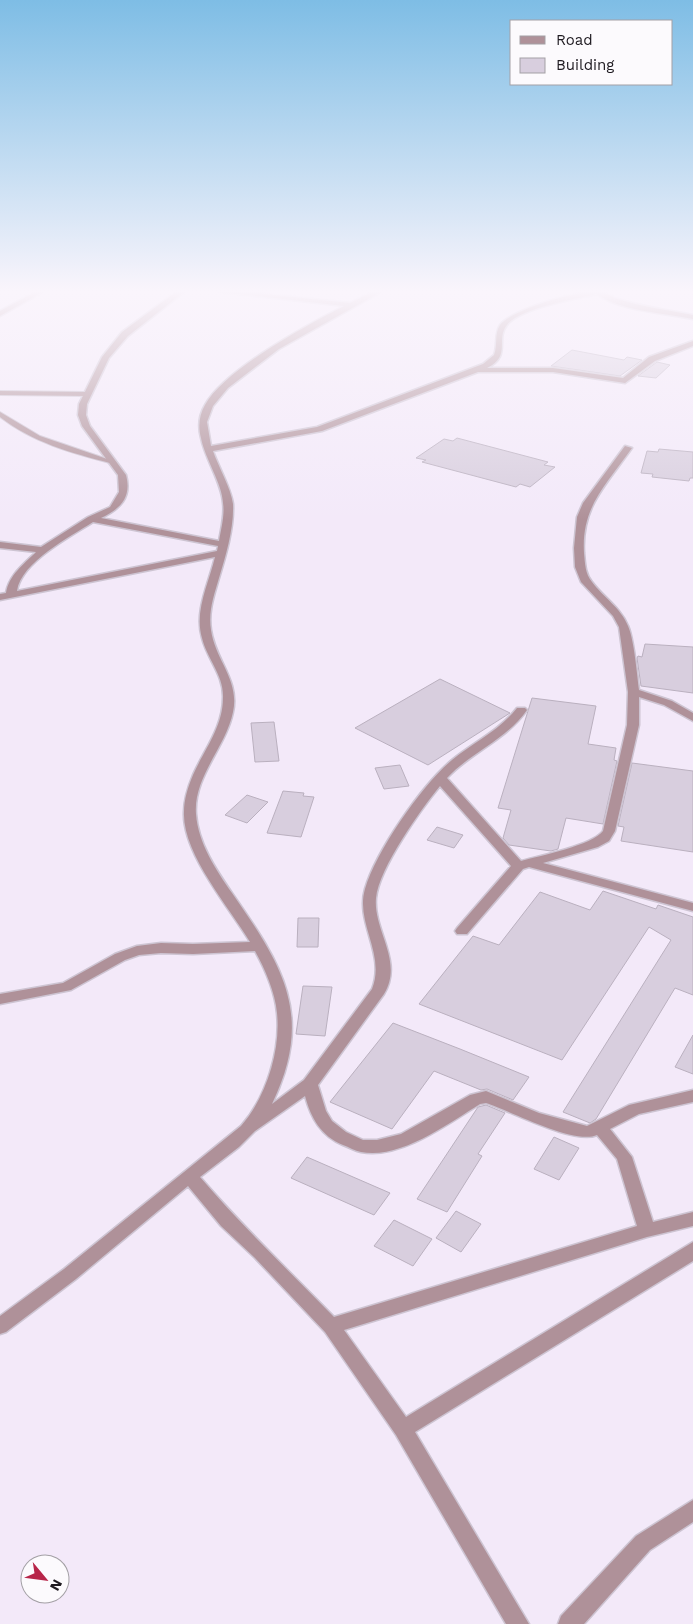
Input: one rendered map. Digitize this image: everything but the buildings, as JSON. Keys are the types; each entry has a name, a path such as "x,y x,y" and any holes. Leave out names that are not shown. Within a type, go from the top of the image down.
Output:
{"street":[{"path":"11,594 13,582 18,575 43,550 91,519 113,509 123,492 122,475 110,461 83,420 82,410 87,394 100,368"},
{"path":"246,368 227,383 208,406 203,417 208,449 228,501 222,548 208,601 205,627 211,652 224,670 230,694 229,713 198,773 189,815 196,839 209,868 261,946 276,979 285,1015 282,1053 271,1090 249,1129"},
{"path":"208,449 318,429 347,420 479,368"},
{"path":"475,370 553,370 625,381 641,368"},
{"path":"462,931 523,864 593,844 604,838 608,831 633,725 634,692 624,627 617,615 586,582 580,567 579,548 582,516 588,503 628,448"},
{"path":"91,519 222,548"},
{"path":"0,546 43,550"},
{"path":"0,597 222,548"},
{"path":"634,692 668,703 693,718"},
{"path":"0,1326 70,1274 189,1176 310,1084 379,990 384,976 369,904 371,889 393,846 416,809 441,779 458,762 515,719 521,710"},
{"path":"441,779 523,864 693,907"},
{"path":"0,999 66,986 85,978 120,957 138,951 161,948 193,949 261,946"},
{"path":"310,1084 315,1106 325,1126 345,1139 364,1146 387,1144 413,1136 476,1098 486,1097 534,1117 589,1132 635,1109 693,1096"},
{"path":"599,1126 624,1158 647,1230"},
{"path":"189,1176 227,1221 261,1252 331,1326 403,1429 518,1624"},
{"path":"331,1326 647,1230 693,1219"},
{"path":"403,1429 687,1256 693,1248"},
{"path":"569,1624 643,1543 693,1510"}],"lane":[{"path":"0,393 87,394"},
{"path":"0,414 16,426 44,440 110,461"}]}
